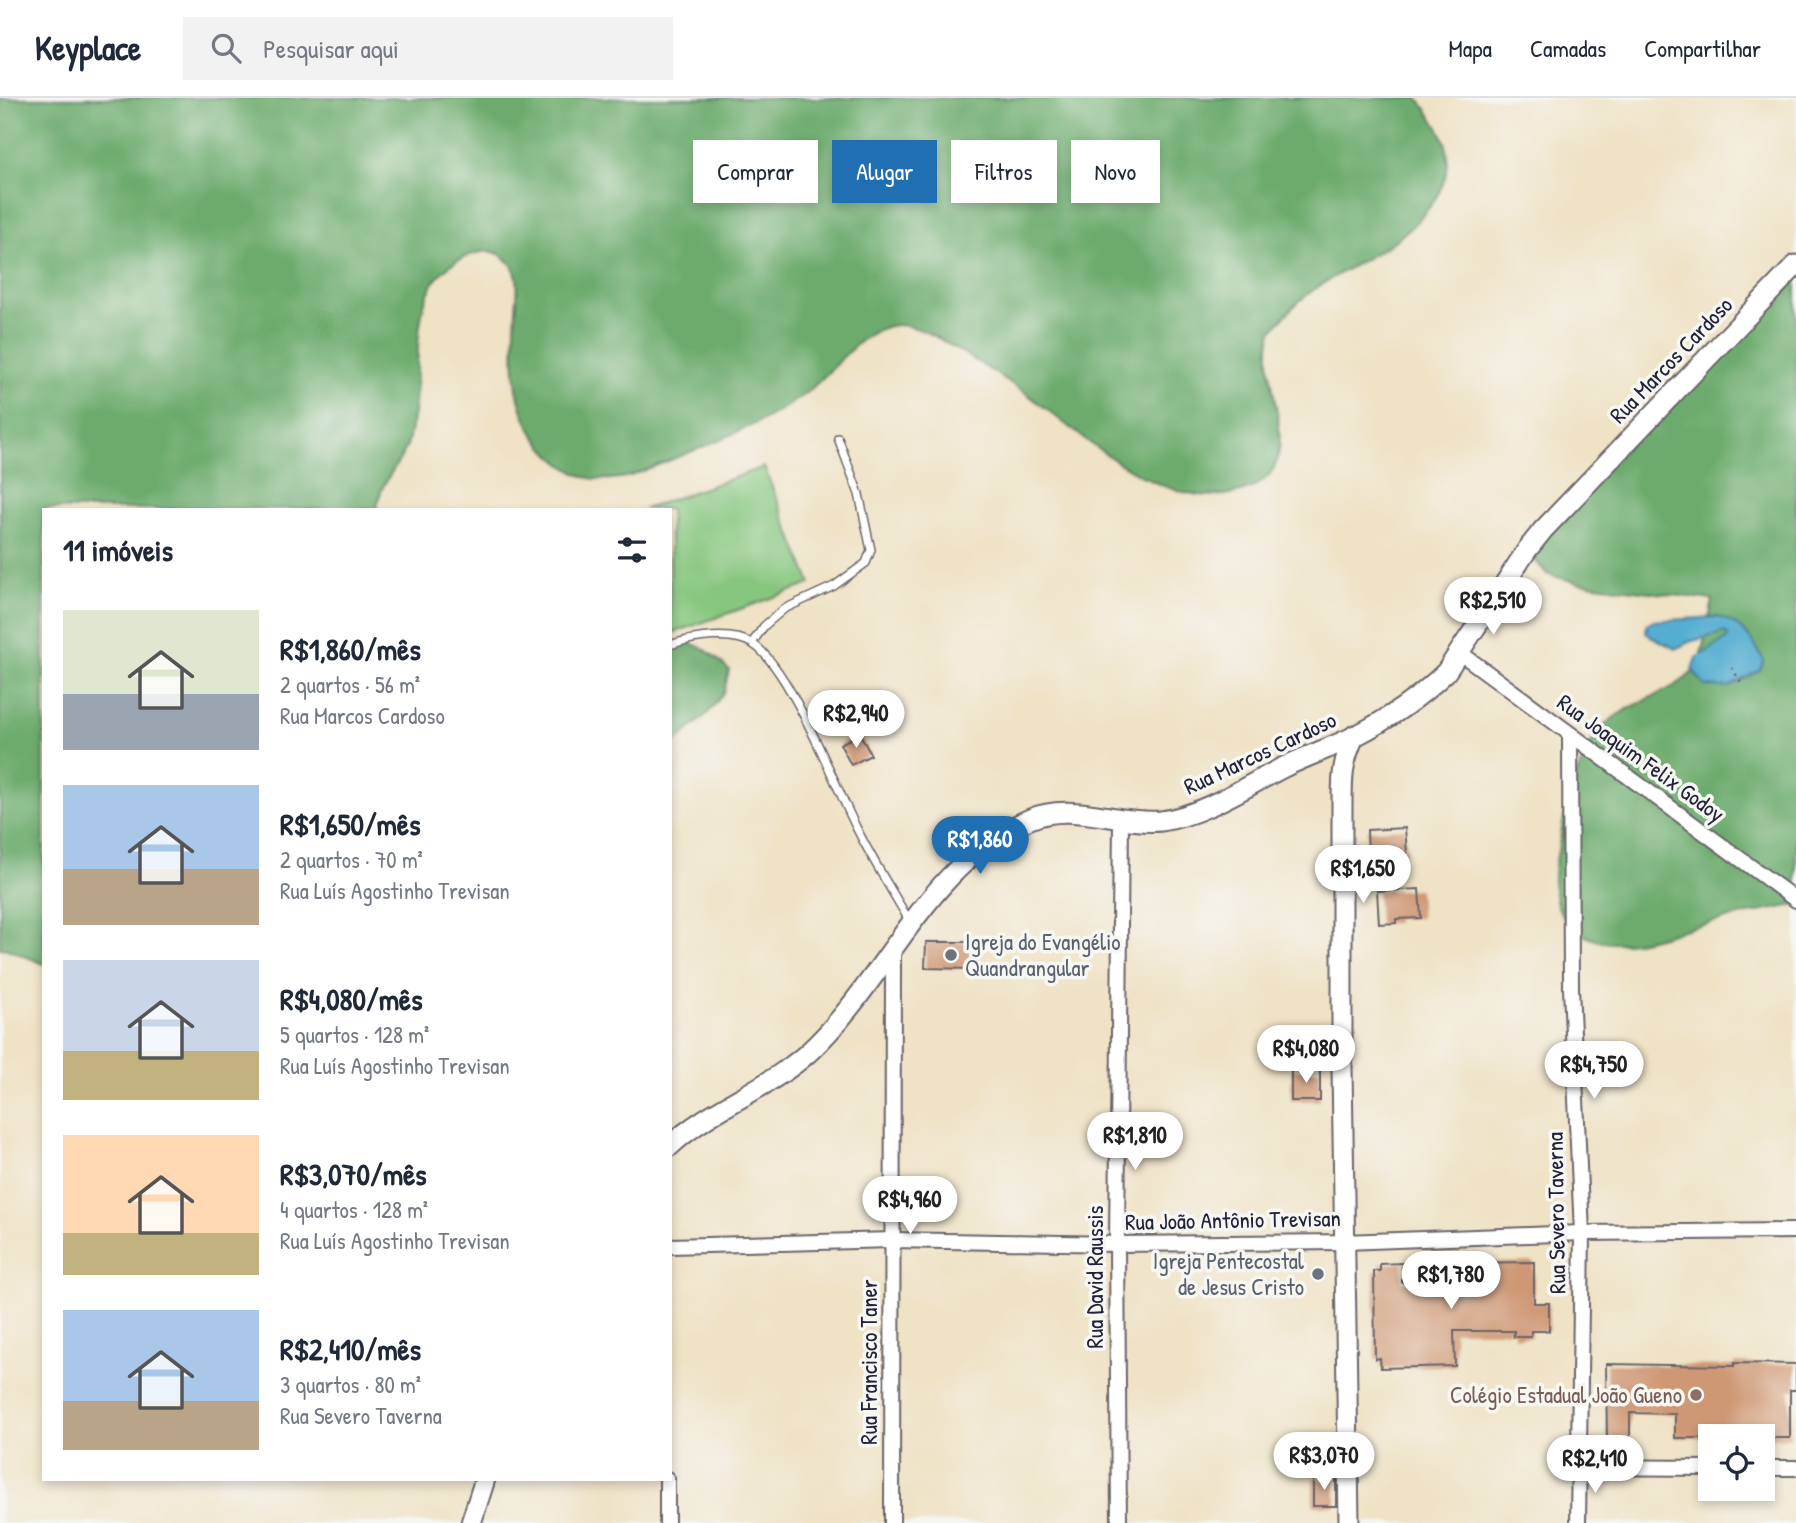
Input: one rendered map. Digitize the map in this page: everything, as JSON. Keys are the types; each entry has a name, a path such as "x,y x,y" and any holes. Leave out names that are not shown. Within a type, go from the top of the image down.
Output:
{"street":[{"name":"Rua Marcos Cardoso","path":"672,1145 799,1061 824,1037 911,923 952,875 972,855 1005,832 1033,818 1062,813 1121,820 1177,818 1228,796 1310,754 1356,736 1432,685 1446,672 1543,530 1796,265"},
{"name":"Rua Joaquim Felix Godoy","path":"1459,652 1796,900"},
{"name":"Rua Severo Taverna","path":"1570,734 1572,988 1582,1233 1578,1523"},
{"path":"1349,1523 1342,770 1356,736"},
{"name":"Rua David Raussis","path":"1119,1523 1117,1244 1121,820"},
{"name":"Rua Francisco Taner","path":"892,1523 893,950"},
{"name":"Rua João Antônio Trevisan","path":"672,1246 892,1240 1117,1244 1345,1242 1582,1233 1796,1231"},
{"path":"1578,1467 1698,1468"},
{"path":"1775,1468 1796,1468"},
{"path":"471,1523 484,1481"},
{"path":"667,1481 667,1523"}],"lane":[{"path":"752,643 764,626 784,609 834,586 866,563 871,550 859,495 838,438"},
{"path":"672,645 732,637 752,643 771,659 873,861 911,923"}],"path":[{"path":"1732,668 1742,684"}],"green space":[{"path":"0,98 1418,98 1442,134 1448,156 1446,173 1441,189 1420,218 1393,242 1306,296 1273,330 1269,356 1279,426 1279,448 1274,467 1260,483 1236,493 1207,496 1178,491 1150,480 1122,465 1024,392 963,353 940,339 905,325 883,328 871,334 859,342 806,393 744,429 631,476 589,478 572,471 553,457 528,424 521,407 515,369 518,288 513,267 503,257 491,252 482,252 455,262 437,278 426,299 420,323 415,403 409,438 402,456 385,484 377,508 42,508 42,963 0,948"},
{"path":"1796,269 1796,905 1734,917 1635,942 1603,942 1589,938 1567,922 1559,910 1555,895 1556,861 1568,803 1579,769 1594,739 1613,718 1679,683 1696,667 1713,600 1579,583 1547,574 1534,559 1532,546"},
{"path":"764,467 811,584 672,633 672,508 647,508"},
{"path":"672,641 703,648 729,670 724,692 708,713 672,745"}],"water":[{"path":"1717,617 1726,619 1746,633 1764,661 1759,671 1729,687 1705,686 1692,669 1696,658 1727,639 1725,632 1689,642 1676,649 1646,632 1647,624 1653,621"}],"building":[{"path":"860,734 871,755 851,765 840,744"},
{"path":"1405,828 1407,853 1368,855 1367,830"},
{"path":"1419,889 1421,918 1396,919 1396,923 1379,924 1377,891"},
{"name":"Igreja do Evangélio Quandrangular","path":"926,942 977,942 976,969 925,968"},
{"path":"1291,1070 1320,1070 1320,1101 1291,1101"},
{"path":"1534,1262 1534,1303 1549,1303 1549,1331 1531,1331 1531,1337 1514,1337 1514,1331 1454,1331 1455,1366 1381,1368 1380,1358 1375,1359 1374,1271 1380,1271 1380,1264 1402,1263 1402,1282 1458,1281 1457,1263"},
{"path":"1734,1363 1796,1364 1796,1390 1790,1390 1790,1438 1775,1438 1775,1424 1698,1424 1698,1438 1675,1438 1675,1414 1630,1413 1630,1438 1607,1437 1606,1364 1734,1366"},
{"path":"1313,1478 1336,1478 1336,1506 1313,1506"}],"place":[{"name":"Igreja do Evangélio Quandrangular","path":"951,955"},
{"name":"Igreja Pentecostal de Jesus Cristo","path":"1318,1274"},
{"name":"Colégio Estadual João Gueno","path":"1696,1395"}]}
